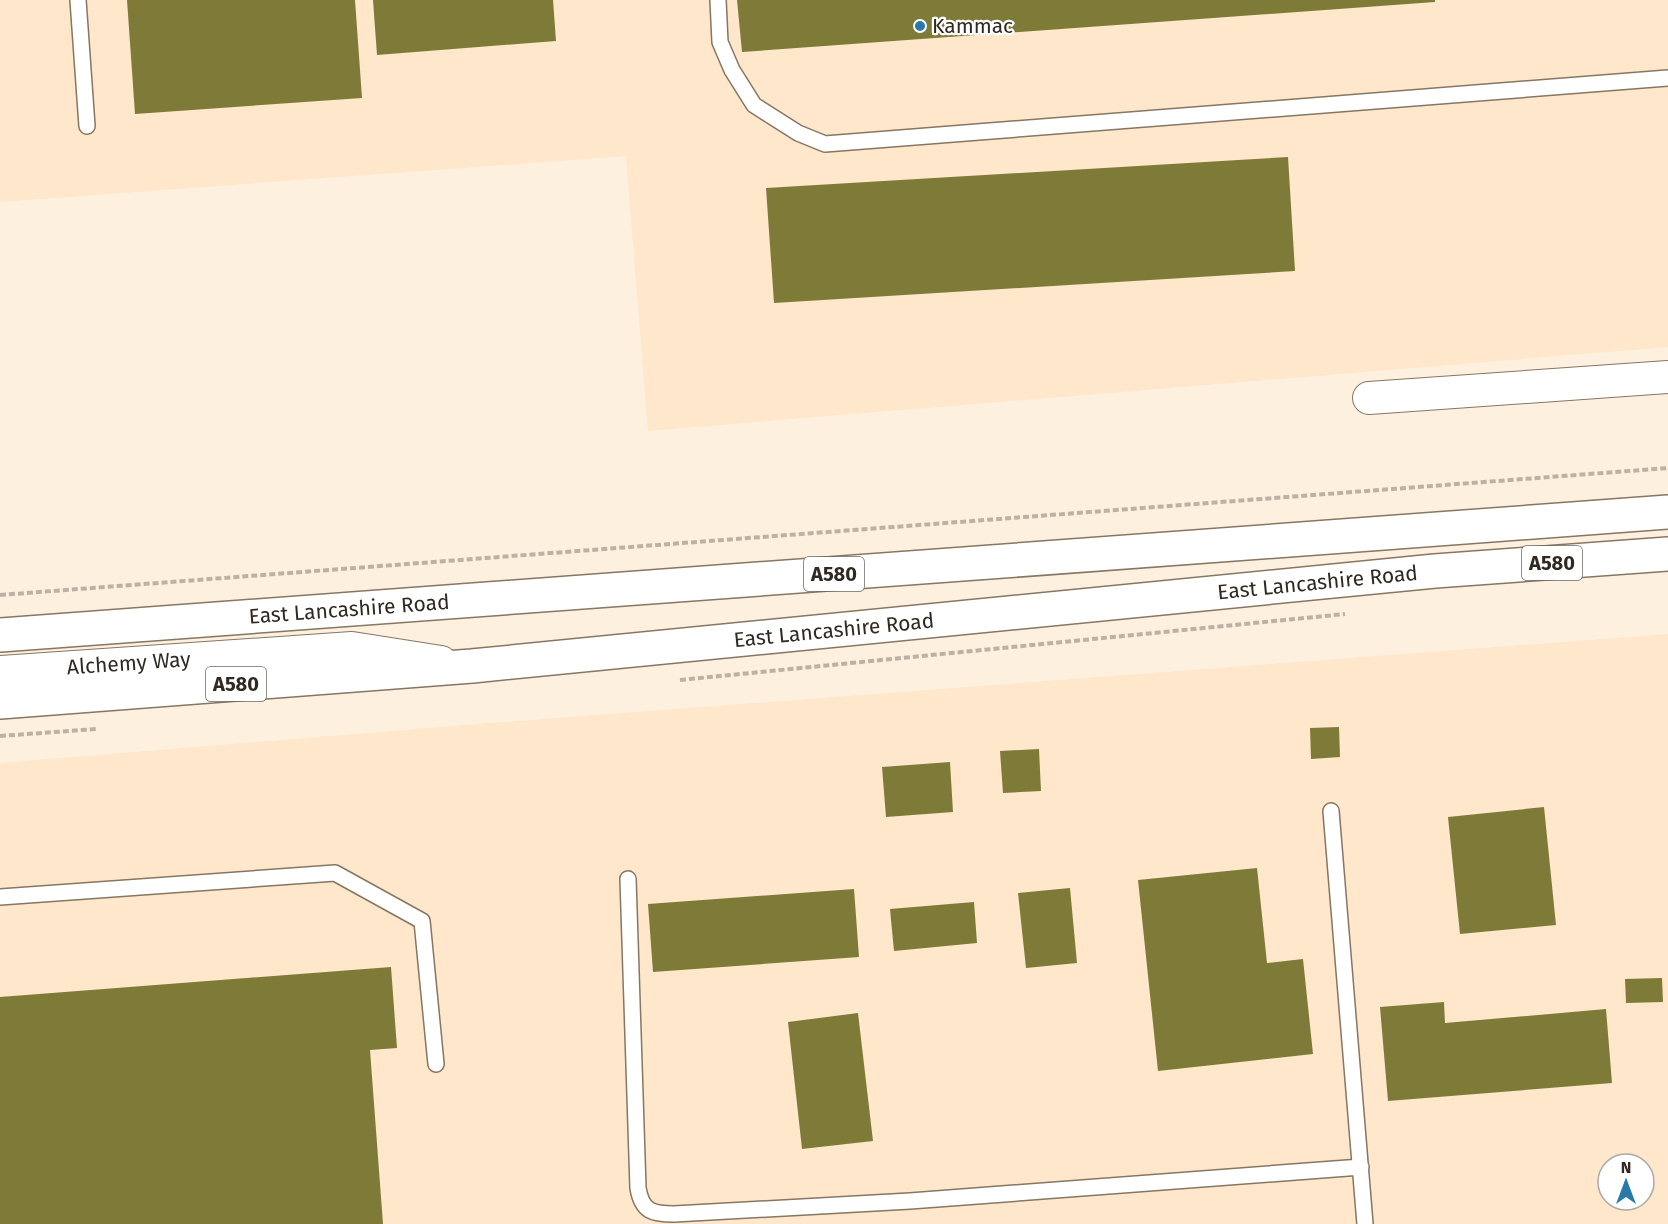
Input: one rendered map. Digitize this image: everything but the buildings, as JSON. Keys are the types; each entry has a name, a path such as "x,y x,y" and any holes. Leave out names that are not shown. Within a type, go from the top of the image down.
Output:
{"highway":[{"name":"East Lancashire Road","path":"0,635 1668,512"},
{"name":"East Lancashire Road","path":"0,702 472,666 1435,571 1668,554"}],"street":[{"path":"1369,398 1668,377"},
{"name":"Alchemy Way","path":"0,672 352,648 472,666"}],"lane":[{"path":"78,0 87,126"},
{"path":"718,0 720,42 732,70 754,105 798,133 825,144 1668,78"},
{"path":"1331,811 1365,1224"},
{"path":"0,897 335,873 422,921 436,1064"},
{"path":"628,879 638,1188 646,1208 658,1214 910,1202 1361,1167"}],"path":[{"path":"0,595 1668,468"}],"shaded area":[{"path":"0,0 1668,0 1668,347 648,431 626,156 0,202"},
{"path":"1668,634 1668,1224 0,1224 0,763 478,724"}],"place":[{"name":"Kammac","path":"920,26"}]}
